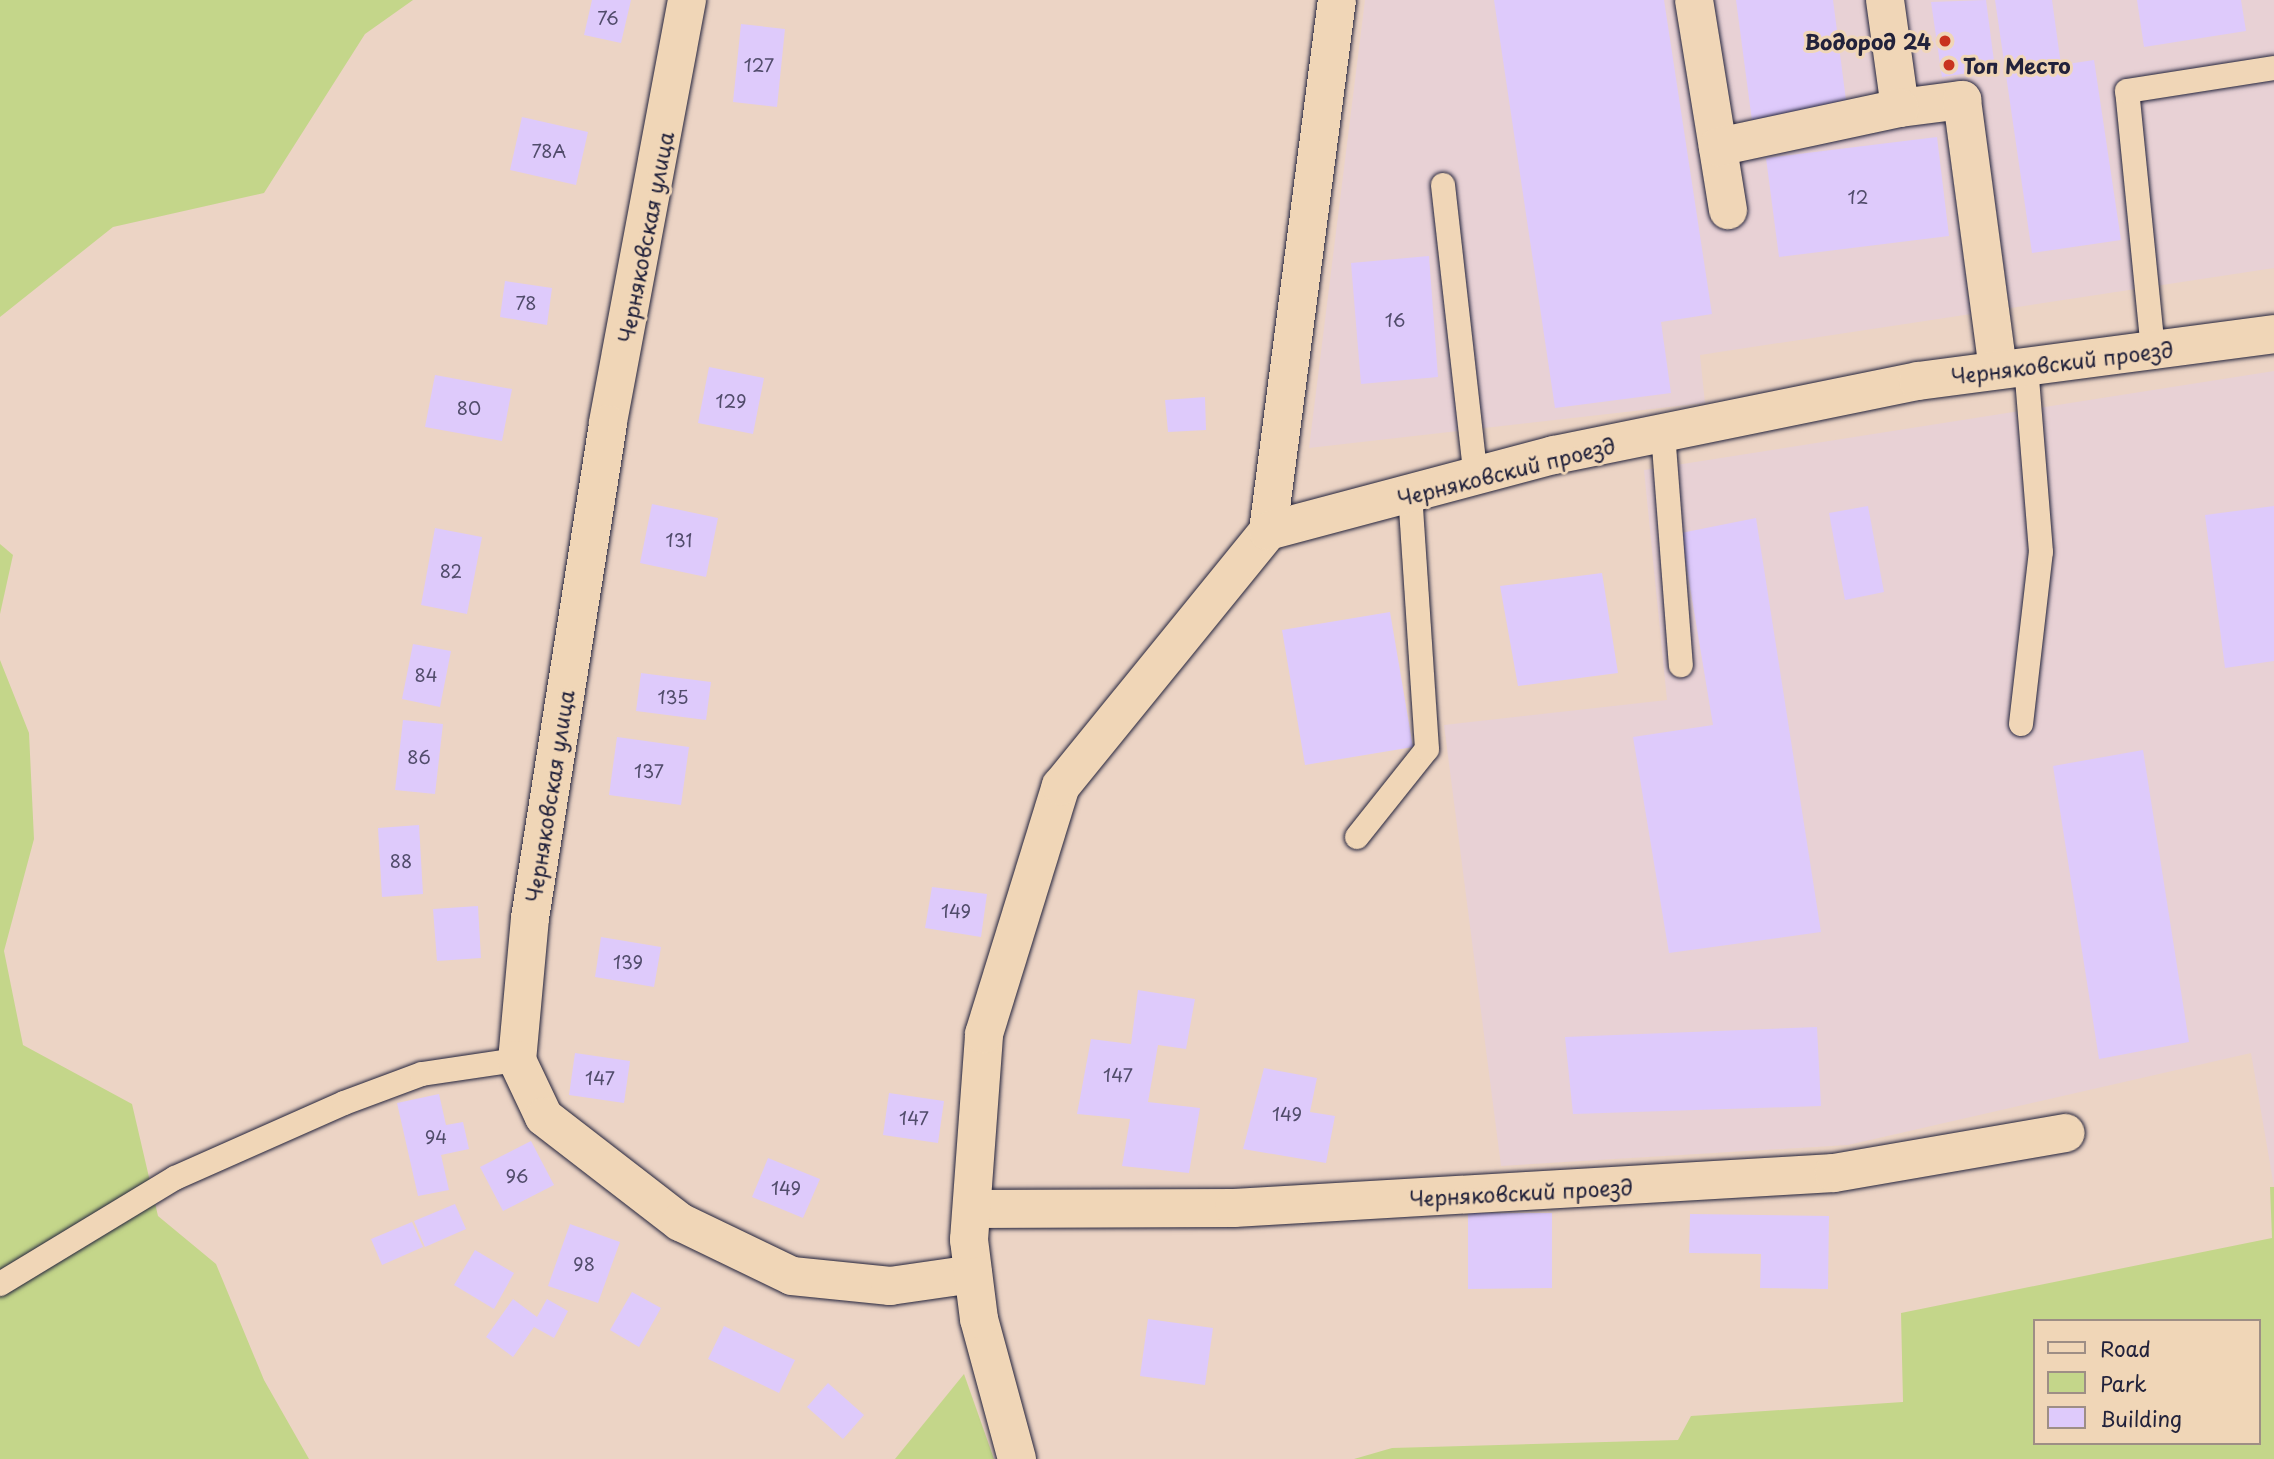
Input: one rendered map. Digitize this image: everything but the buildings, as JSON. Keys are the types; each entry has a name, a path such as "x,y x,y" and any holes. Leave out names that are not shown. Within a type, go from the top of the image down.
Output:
{"street":[{"name":"Черняковская улица","path":"517,1060 530,918 608,424 687,0"},
{"path":"1017,1459 973,1274 972,1209 984,1034 1061,786 1268,531 1337,0"},
{"path":"1695,0 1728,210"},
{"path":"1885,0 1900,108"},
{"path":"1718,147 1900,108 1962,100 2012,369"},
{"name":"Черняковский проезд","path":"1268,531 1476,477 1663,433 2012,369 2274,334"},
{"path":"517,1060 544,1117 680,1222 792,1276 890,1286 973,1274"},
{"name":"Черняковский проезд","path":"972,1209 1234,1208 1834,1173 2066,1133"}],"lane":[{"path":"2153,350 2127,91 2274,68"},
{"path":"1443,185 1476,477"},
{"path":"2012,369 2041,552 2021,724"},
{"path":"1663,433 1681,666"},
{"path":"1357,837 1427,749 1410,496"},
{"path":"0,1284 175,1178 344,1103 422,1074 517,1060"}],"shaded area":[{"path":"1365,0 2274,0 2274,268 1700,355 1705,403 1309,448"},
{"path":"2274,371 2274,1187 2251,1053 1848,1145 1501,1166 1444,725 1667,700 1644,470"}],"green space":[{"path":"0,0 413,0 365,34 264,193 113,227 0,317"},
{"path":"0,544 13,555 0,614"},
{"path":"0,660 29,733 34,839 4,951 23,1045 132,1104 158,1216 216,1264 264,1380 309,1459 0,1459"},
{"path":"2270,1187 2274,1187 2274,1459 1354,1459 1392,1448 1678,1440 1691,1416 1903,1402 1901,1313 2272,1238"},
{"path":"964,1374 994,1459 895,1459"}],"place":[{"name":"Водород 24","path":"1945,41"},
{"name":"Топ Место","path":"1949,65"}]}
